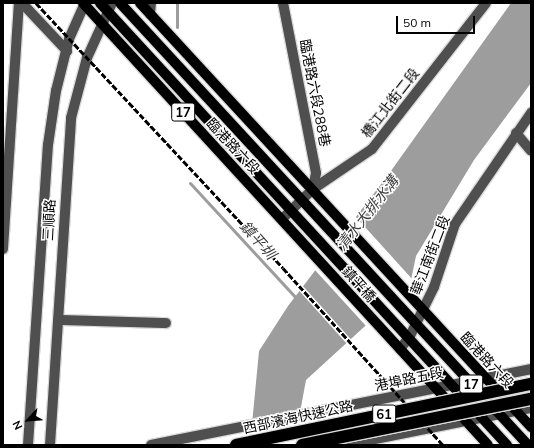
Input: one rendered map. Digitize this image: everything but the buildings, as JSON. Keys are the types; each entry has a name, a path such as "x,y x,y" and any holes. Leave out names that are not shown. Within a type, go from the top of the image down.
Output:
{"highway":[{"name":"西部濱海快速公路","path":"236,445 531,384"},
{"name":"西部濱海快速公路","path":"302,445 531,399"}],"main road":[{"name":"臨港路六段","path":"100,3 110,7 291,208"},
{"name":"臨港路六段","path":"120,3 303,198"},
{"name":"臨港路六段","path":"140,3 313,189"},
{"name":"臨港路六段","path":"84,4 282,219"},
{"name":"鎮平橋","path":"313,189 423,311"},
{"name":"鎮平橋","path":"303,198 416,322"},
{"name":"鎮平橋","path":"291,208 410,336"},
{"name":"鎮平橋","path":"282,219 400,349"},
{"name":"臨港路六段","path":"423,311 531,427"},
{"name":"臨港路六段","path":"416,322 468,382 528,445"},
{"name":"17","path":"410,336 452,385 508,445"},
{"name":"17","path":"400,349 488,445"}],"street":[{"path":"21,3 66,50"},
{"path":"3,249 21,3"},
{"path":"150,14 151,3"},
{"name":"臨港路六段288巷","path":"283,3 316,173 313,189"},
{"name":"橋江北街二段","path":"282,219 291,208 313,189 372,149 486,3"},
{"name":"三順路","path":"28,445 48,145 56,90 66,50 84,4"},
{"name":"三順路","path":"50,445 71,118 87,58 110,7"},
{"name":"華江南街二段","path":"400,349 410,336 434,287 455,224 516,133 531,114"},
{"path":"516,133 531,151"},
{"path":"58,320 166,323"},
{"name":"港埠路五段","path":"151,445 531,370"},
{"path":"350,444 467,422 516,410 531,408"}],"water":[{"name":"清水大排水溝","path":"511,3 531,3 531,83 474,160 416,256 410,285 306,380 294,445 250,445 259,351 288,306 388,175"}],"pier":[{"path":"355,216 413,280 412,286 367,327 314,269"},
{"path":"302,285 352,341 348,345 298,289"},
{"path":"302,410 296,445 248,445 250,421"}],"waterway":[{"name":"鎮平圳","path":"177,3 177,27"},
{"name":"鎮平圳","path":"190,183 297,299"}],"railway":[{"path":"36,3 283,268 443,445"}]}
